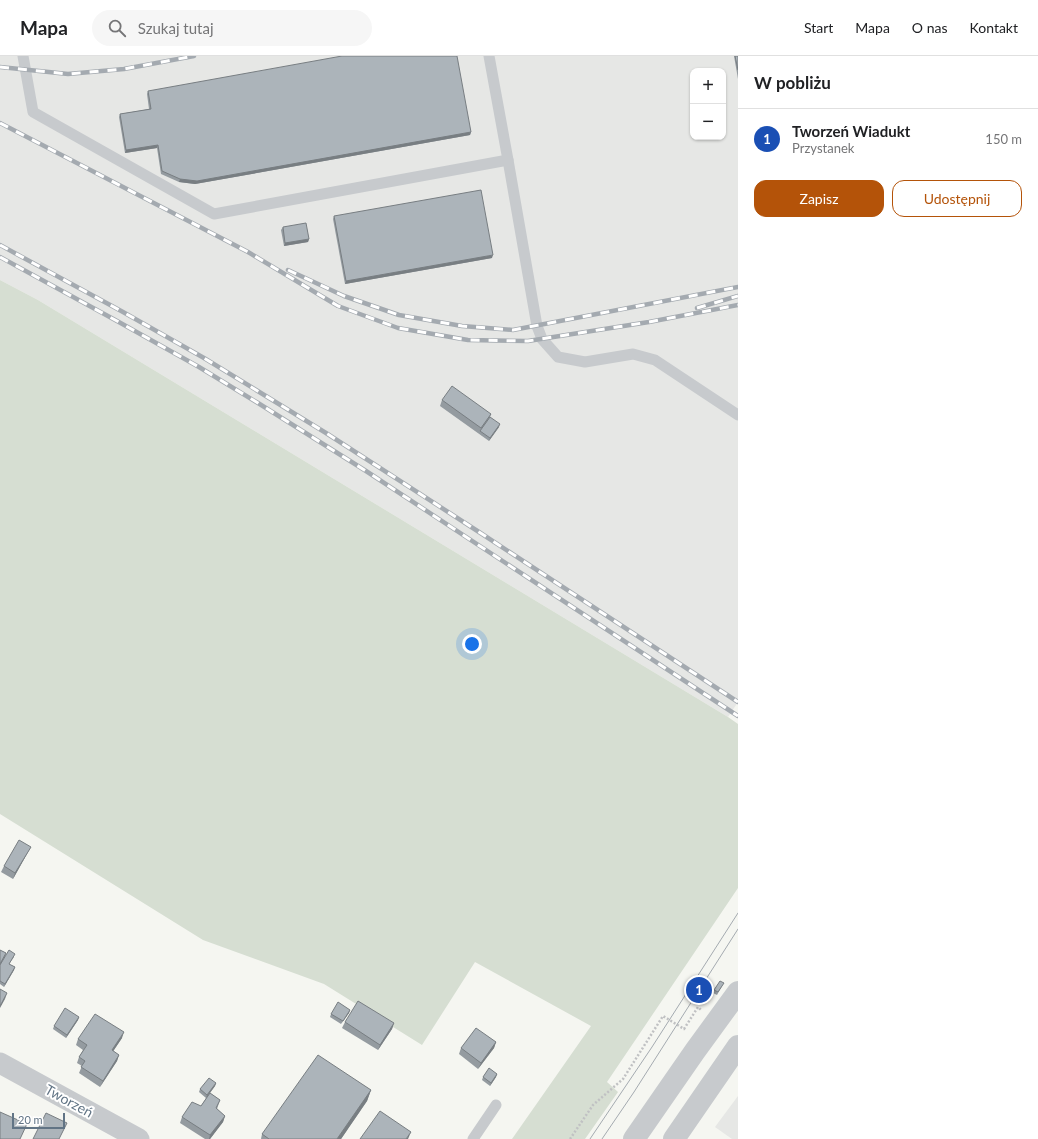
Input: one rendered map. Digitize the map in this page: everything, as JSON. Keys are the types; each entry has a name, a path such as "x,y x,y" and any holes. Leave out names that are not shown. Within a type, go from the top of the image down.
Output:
{"street":[{"path":"634,1139 695,1050 738,992"},
{"path":"674,1139 738,1046"},
{"name":"Tworzeń","path":"0,1063 139,1139"}],"lane":[{"path":"23,56 33,112 214,214 508,160"},
{"path":"489,56 537,326 542,339 558,357 585,362 633,354 655,360 738,414"},
{"path":"473,1139 496,1105"}],"path":[{"path":"570,1139 593,1105 623,1079 663,1016 684,1029 698,1007 704,1011"}],"shaded area":[{"path":"0,56 738,56 738,702 728,717 38,300 0,280","holes":["451,394 499,427 490,441"]},
{"path":"0,280 38,300 738,724 738,888 607,1082 618,1092 585,1139 512,1139 591,1026 475,962 422,1045 324,984 203,940 0,814"},
{"path":"738,1096 738,1139 732,1139 715,1127"}],"building":[{"path":"342,56 457,56 471,132 197,181 180,179 162,171 158,145 126,150 120,114 151,109 148,91"},
{"path":"735,56 738,56 738,70"},
{"path":"481,190 493,255 346,281 334,216"},
{"path":"306,223 309,239 285,243 283,227"},
{"path":"452,386 491,414 481,428 442,400"},
{"path":"490,417 500,424 490,438 480,431"},
{"path":"19,840 31,847 15,873 4,866"},
{"path":"0,950 6,953 0,964"},
{"path":"9,950 15,954 9,964 15,967 5,984 0,981 0,965"},
{"path":"720,981 724,983 718,992 714,990"},
{"path":"0,989 7,993 0,1006"},
{"path":"358,1001 394,1023 380,1045 345,1022"},
{"path":"338,1002 350,1010 343,1021 331,1014"},
{"path":"65,1008 79,1017 67,1035 54,1026"},
{"path":"95,1014 124,1032 112,1050 119,1055 103,1081 81,1067 85,1061 79,1057 87,1045 78,1039"},
{"path":"476,1028 496,1042 481,1063 461,1048"},
{"path":"318,1055 371,1090 337,1139 269,1139 262,1134"},
{"path":"489,1068 497,1074 491,1083 483,1077"},
{"path":"209,1078 216,1083 207,1095 200,1089"},
{"path":"210,1093 220,1100 216,1108 225,1116 210,1135 182,1117 192,1102 201,1106"},
{"path":"380,1111 411,1132 406,1139 360,1139"},
{"path":"0,1112 27,1124 20,1139 0,1139"},
{"path":"46,1113 67,1123 59,1139 33,1139"}],"tram line":[{"path":"590,1139 652,1047 738,913"},
{"path":"602,1139 634,1092 738,929"}],"railway":[{"path":"0,67 68,74 124,69 194,56"},
{"path":"0,123 248,252 338,306 398,328 468,340 528,341 649,322 738,305"},
{"path":"0,245 204,358 326,433 738,702"},
{"path":"0,257 199,367 258,403 366,471 738,716"},
{"path":"288,270 344,296 399,315 462,326 513,330 738,287"},
{"path":"697,308 738,296"}],"place":[{"name":"Tworzeń Wiadukt","path":"699,990"}]}
